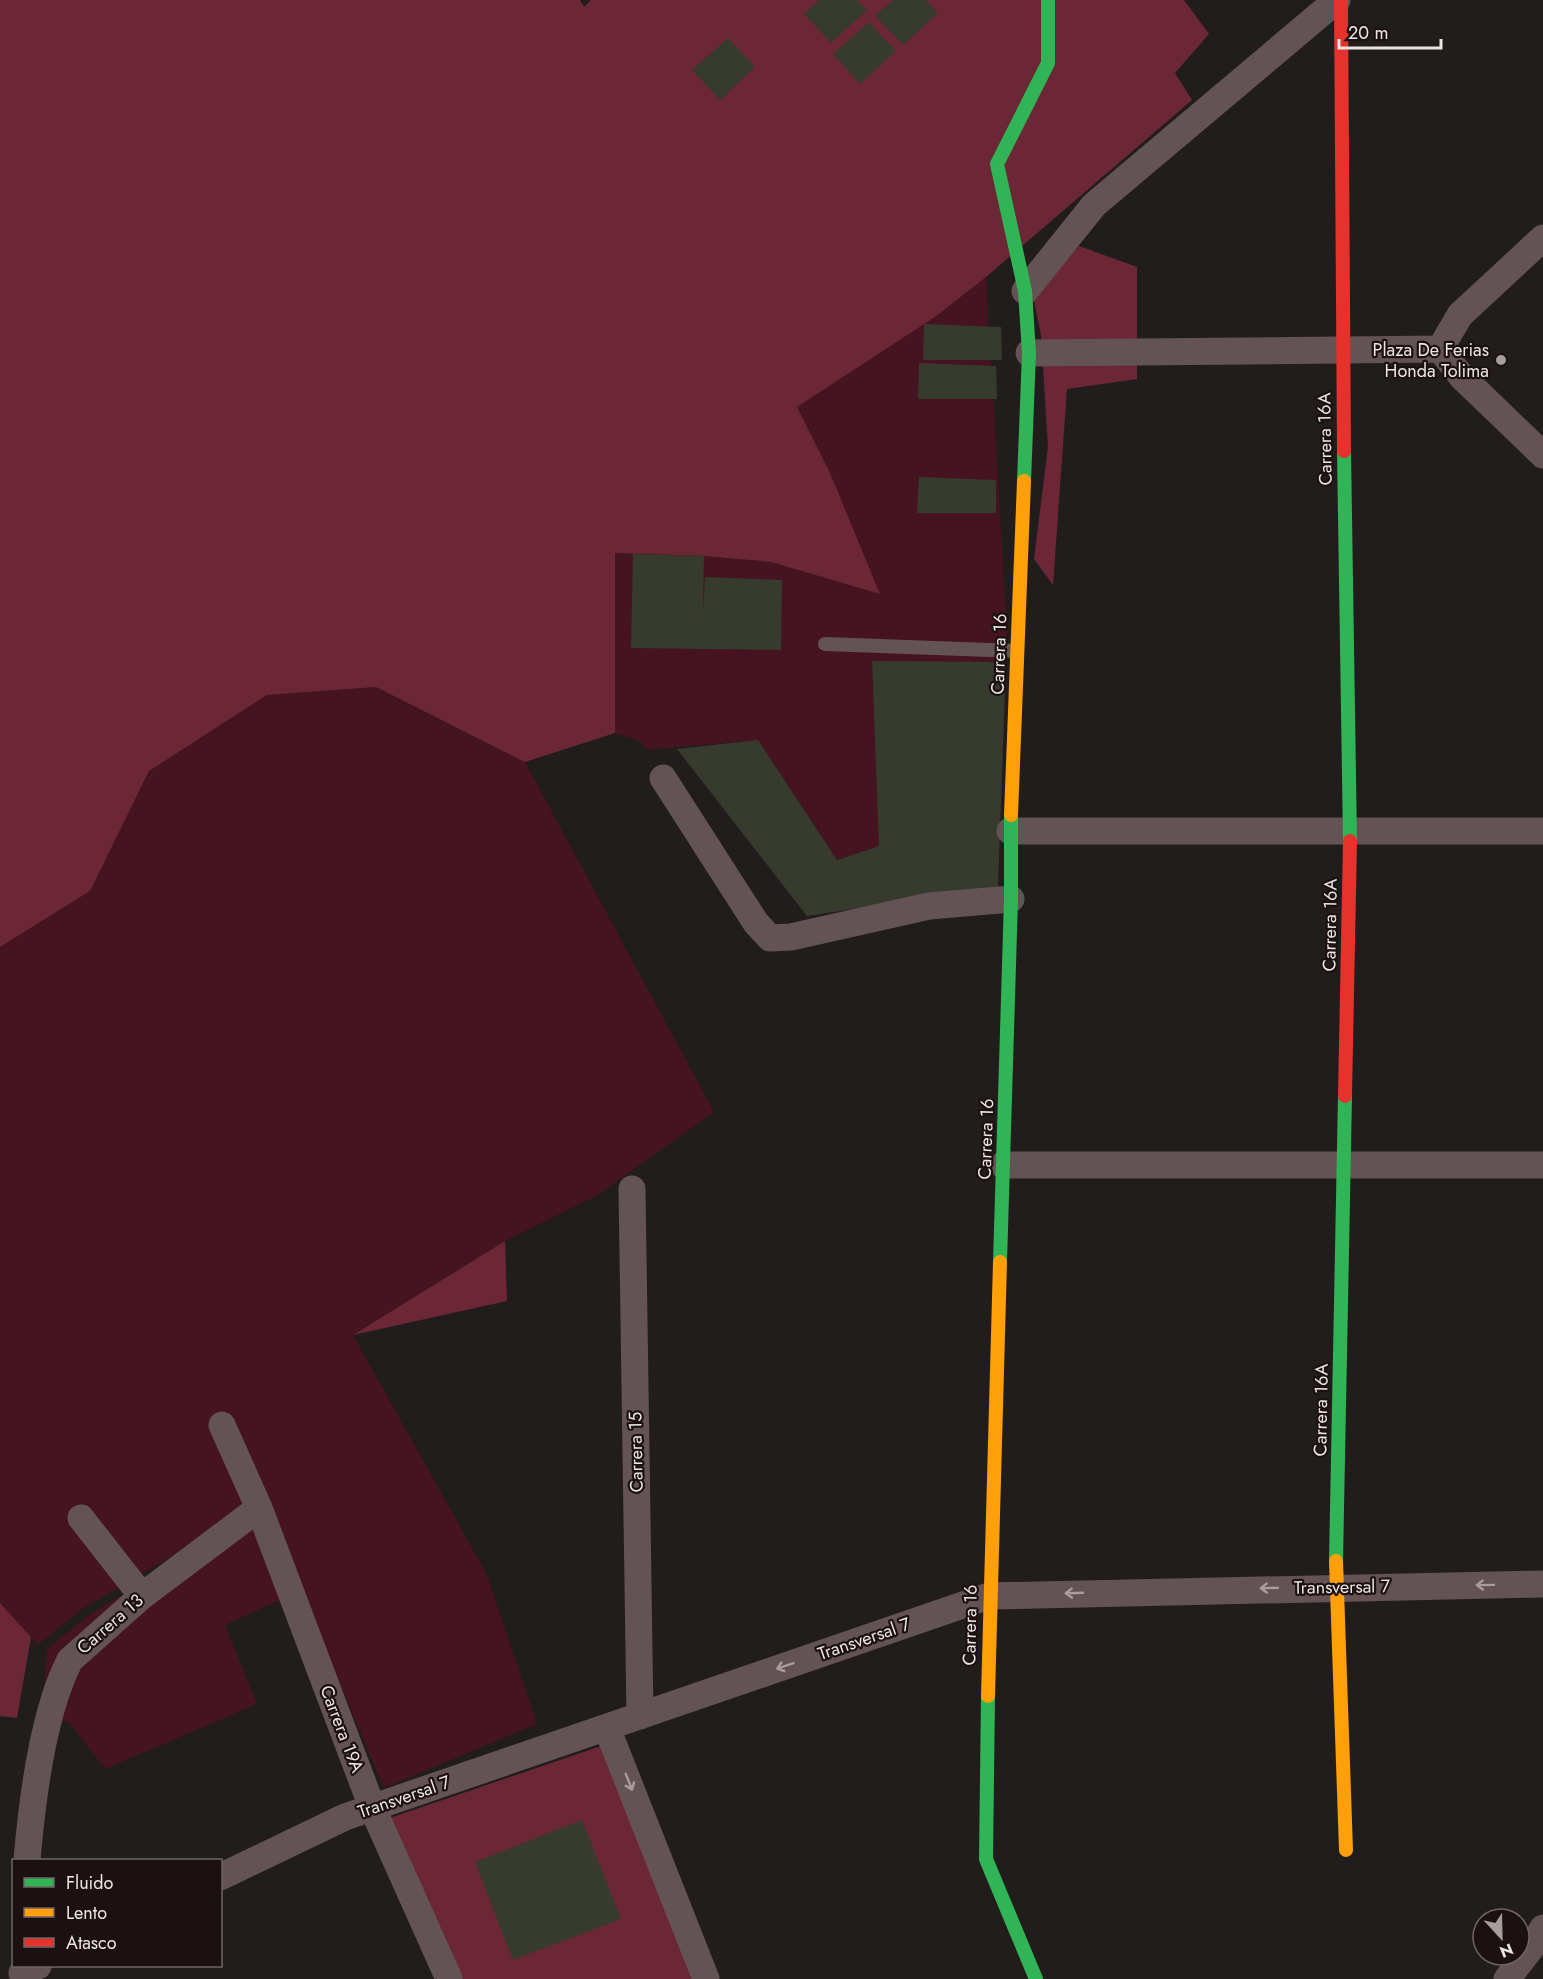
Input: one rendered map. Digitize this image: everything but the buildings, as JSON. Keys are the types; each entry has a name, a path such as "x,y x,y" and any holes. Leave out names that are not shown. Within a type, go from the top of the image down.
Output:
{"street":[{"name":"Carrera 16","path":"1036,1979 986,1859 989,1596 1011,898 1010,831 1029,353 1025,291 997,164 1048,63 1048,0"},
{"path":"1025,291 1094,205 1336,0"},
{"name":"Carrera 16A","path":"1341,0 1342,350 1350,830 1336,1586 1346,1850"},
{"path":"1440,349 1460,315 1543,238"},
{"path":"1029,353 1440,349"},
{"path":"1440,349 1462,377 1543,454"},
{"path":"663,778 756,923 770,938 791,937 929,906 1011,898"},
{"path":"1010,831 1543,831"},
{"path":"1003,1165 1543,1166"},
{"name":"Carrera 15","path":"632,1189 640,1716"},
{"name":"Carrera 19A","path":"222,1425 259,1508 372,1808 449,1979"},
{"name":"Carrera 13","path":"27,1859 39,1763 63,1674 70,1660 81,1647 142,1596 259,1508"},
{"path":"81,1518 142,1596"},
{"name":"Transversal 7","path":"222,1876 345,1817 989,1596 1336,1586 1543,1584"},
{"path":"607,1728 706,1979"},
{"path":"1507,1979 1543,1928"}],"lane":[{"path":"825,644 1017,651"}],"shaded area":[{"path":"0,0 580,0 584,7 591,0 1184,0 1209,34 1175,73 1192,100 986,277 935,317 797,407 830,473 880,594 771,562 704,556 615,553 615,733 525,762 376,687 267,695 149,771 90,891 0,947"},
{"path":"1079,246 1137,267 1137,379 1067,389 1053,585 1034,559 1048,447 1041,335 1033,296"},
{"path":"986,277 1007,631 1006,662 879,846 837,860 758,740 646,750 641,742 615,733 615,553 704,556 771,562 880,594 797,407 935,317"},
{"path":"376,687 525,762 714,1112 596,1196 505,1241 353,1335 487,1575 537,1724 384,1788 227,1416 252,1509 80,1610 38,1645 0,1603 0,947 90,891 149,771 267,695"},
{"path":"505,1241 507,1301 353,1335"},
{"path":"253,1517 282,1599 225,1625 257,1704 105,1769 69,1722 42,1719 47,1649 89,1615"},
{"path":"0,1603 31,1637 17,1718 0,1716"},
{"path":"604,1745 695,1979 457,1979 384,1820"}],"traffic: fast":[{"path":"1024,481 1029,353 1025,291 997,164 1048,63 1048,0"},
{"path":"1344,451 1350,841"},
{"path":"1000,1262 1011,899 1011,815"},
{"path":"1336,1561 1345,1096"},
{"path":"988,1696 986,1859 1036,1979"}],"traffic: slow":[{"path":"1011,815 1024,481"},
{"path":"988,1696 1000,1262"},
{"path":"1336,1561 1346,1850"}],"traffic: jam":[{"path":"1341,0 1344,451"},
{"path":"1345,1096 1350,841"}],"place":[{"name":"Plaza De Ferias Honda Tolima","path":"1501,360"}]}
